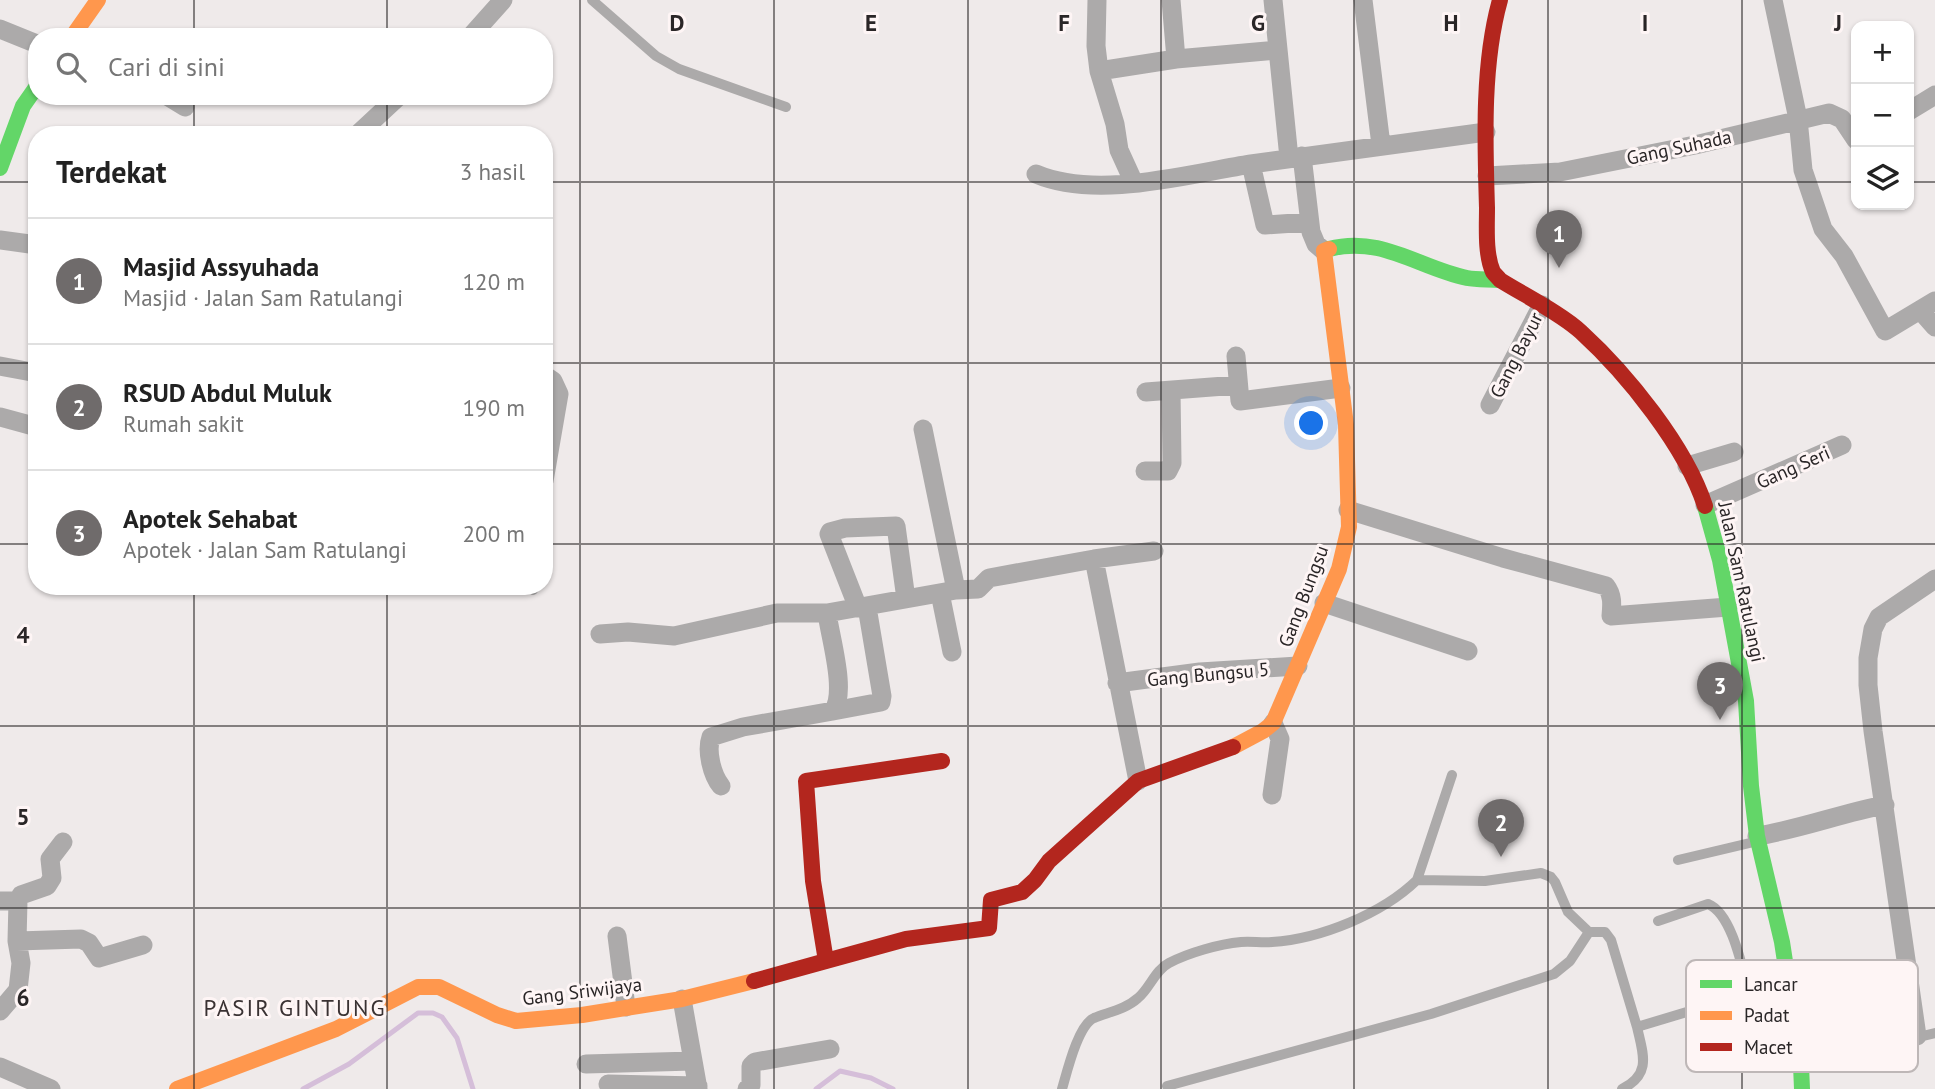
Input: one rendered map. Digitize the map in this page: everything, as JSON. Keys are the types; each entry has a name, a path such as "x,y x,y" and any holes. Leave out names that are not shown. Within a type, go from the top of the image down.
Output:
{"main road":[{"path":"78,28 98,0"},
{"path":"1500,0 1492,27 1486,132 1491,262 1500,280"},
{"path":"0,168 28,99"},
{"path":"1324,251 1345,245 1370,245 1467,278 1500,280"},
{"name":"Gang Bungsu","path":"1273,723 1339,569 1349,527 1346,425 1324,251"},
{"name":"Jalan Sam Ratulangi","path":"1500,280 1580,331 1654,414 1697,482 1720,560 1746,701 1751,786 1758,838 1784,960"},
{"path":"1138,781 1232,747 1273,723"},
{"path":"826,961 813,881 806,781 942,761"},
{"name":"Gang Sriwijaya","path":"177,1089 336,1029 418,987 439,987 497,1015 516,1021 582,1015 682,999 804,969 906,939 989,929 991,900 1022,892 1049,861 1138,781"}],"street":[{"path":"478,28 503,0"},
{"path":"1097,0 1096,46 1099,71 1115,124 1119,150 1134,183"},
{"path":"1171,0 1176,59"},
{"path":"1273,0 1277,50 1309,222 1313,239 1324,251"},
{"path":"1363,0 1381,145"},
{"path":"1773,0 1798,119 1803,170 1823,229 1844,256 1886,339 1927,305 1935,327"},
{"path":"0,29 28,40"},
{"path":"1099,71 1176,59 1277,50"},
{"path":"1914,108 1935,95"},
{"path":"0,102 23,106"},
{"path":"367,126 389,105"},
{"name":"Gang Suhada","path":"1487,176 1560,172 1695,145 1829,113 1842,119 1851,132"},
{"path":"1036,174 1052,181 1106,186 1486,132"},
{"path":"1106,186 1119,150"},
{"path":"1251,164 1265,225 1309,222"},
{"path":"0,240 28,244"},
{"name":"Gang Bayur","path":"1490,405 1542,305"},
{"path":"1236,356 1240,401 1341,388"},
{"path":"0,366 28,371"},
{"path":"553,380 558,394 553,425"},
{"path":"1146,392 1238,385"},
{"path":"1145,471 1168,471 1172,463 1171,391"},
{"path":"0,417 28,425"},
{"path":"923,429 948,591 951,652"},
{"name":"Gang Seri","path":"1705,505 1842,445"},
{"path":"1687,466 1734,452"},
{"path":"1348,510 1503,558 1606,586 1612,601 1611,616 1728,607"},
{"path":"721,786 717,783 710,758 708,744 711,737 743,727 881,702 882,696 862,608 830,532 845,528 896,526 906,599"},
{"path":"600,634 628,632 674,636 777,612 827,613 862,608 948,591 978,589 989,578 1154,551"},
{"path":"1094,559 1138,781"},
{"path":"1913,960 1885,805 1868,685 1868,658 1873,629 1880,617 1935,579"},
{"path":"1324,603 1468,651"},
{"path":"827,613 839,689 838,704 833,711"},
{"name":"Gang Bungsu 5","path":"1117,683 1200,671 1298,666"},
{"path":"1272,795 1280,739 1273,723"},
{"path":"1758,838 1885,805"},
{"path":"0,1011 18,990 21,963 9,901 47,886 52,878 50,859 64,842"},
{"path":"617,936 626,1007"},
{"path":"17,941 81,939 89,943 99,958 144,945"},
{"path":"1918,989 1926,1034"},
{"path":"608,1084 698,1088 682,999"},
{"path":"747,1089 751,1085 751,1066 755,1062 830,1049"},
{"path":"586,1064 694,1061"},
{"path":"0,1067 51,1089"}],"lane":[{"path":"592,0 656,56 679,69 786,107"},
{"path":"1062,1089 1082,1030 1091,1019 1109,1014 1136,1000 1168,963 1215,946 1306,938 1367,914 1402,894 1416,880 1452,775"},
{"path":"1678,860 1758,838"},
{"path":"1416,880 1485,881 1541,873 1551,877 1568,912 1589,932 1605,932 1611,940 1644,1056 1642,1073 1622,1089"},
{"path":"1658,921 1708,904 1717,907 1732,934 1739,960"},
{"path":"1167,1086 1431,1013 1554,974 1570,961 1589,932"},
{"path":"1637,1027 1686,1012"}],"waterway":[{"path":"303,1089 349,1064 418,1013 433,1013 442,1017 457,1038 473,1089"},
{"path":"816,1089 840,1071 871,1078 893,1089"}],"traffic: fast":[{"path":"0,168 28,99"},
{"path":"1329,249 1348,246 1383,249 1467,278 1500,280"},
{"path":"1705,506 1720,560 1746,701 1757,836 1785,960"},
{"path":"1801,1072 1802,1089"}],"traffic: slow":[{"path":"78,28 98,0"},
{"path":"1233,747 1273,723 1339,569 1349,527 1346,425 1324,251 1329,249"},
{"path":"177,1089 336,1029 418,987 439,987 497,1015 516,1021 582,1015 682,999 754,981"}],"traffic: jam":[{"path":"1500,0 1490,50 1486,103 1487,240 1493,272 1500,280 1573,325 1599,349 1670,436 1696,483 1705,506"},
{"path":"826,961 906,939 989,928 991,900 1022,892 1049,861 1138,781 1233,747"},
{"path":"754,981 826,961 813,881 806,781 942,761"}],"place":[{"name":"Masjid Assyuhada","path":"1559,268"},
{"name":"Apotek Sehabat","path":"1720,720"},
{"name":"RSUD Abdul Muluk","path":"1501,857"}],"district":[{"name":"PASIR GINTUNG","path":"295,1008"}]}
